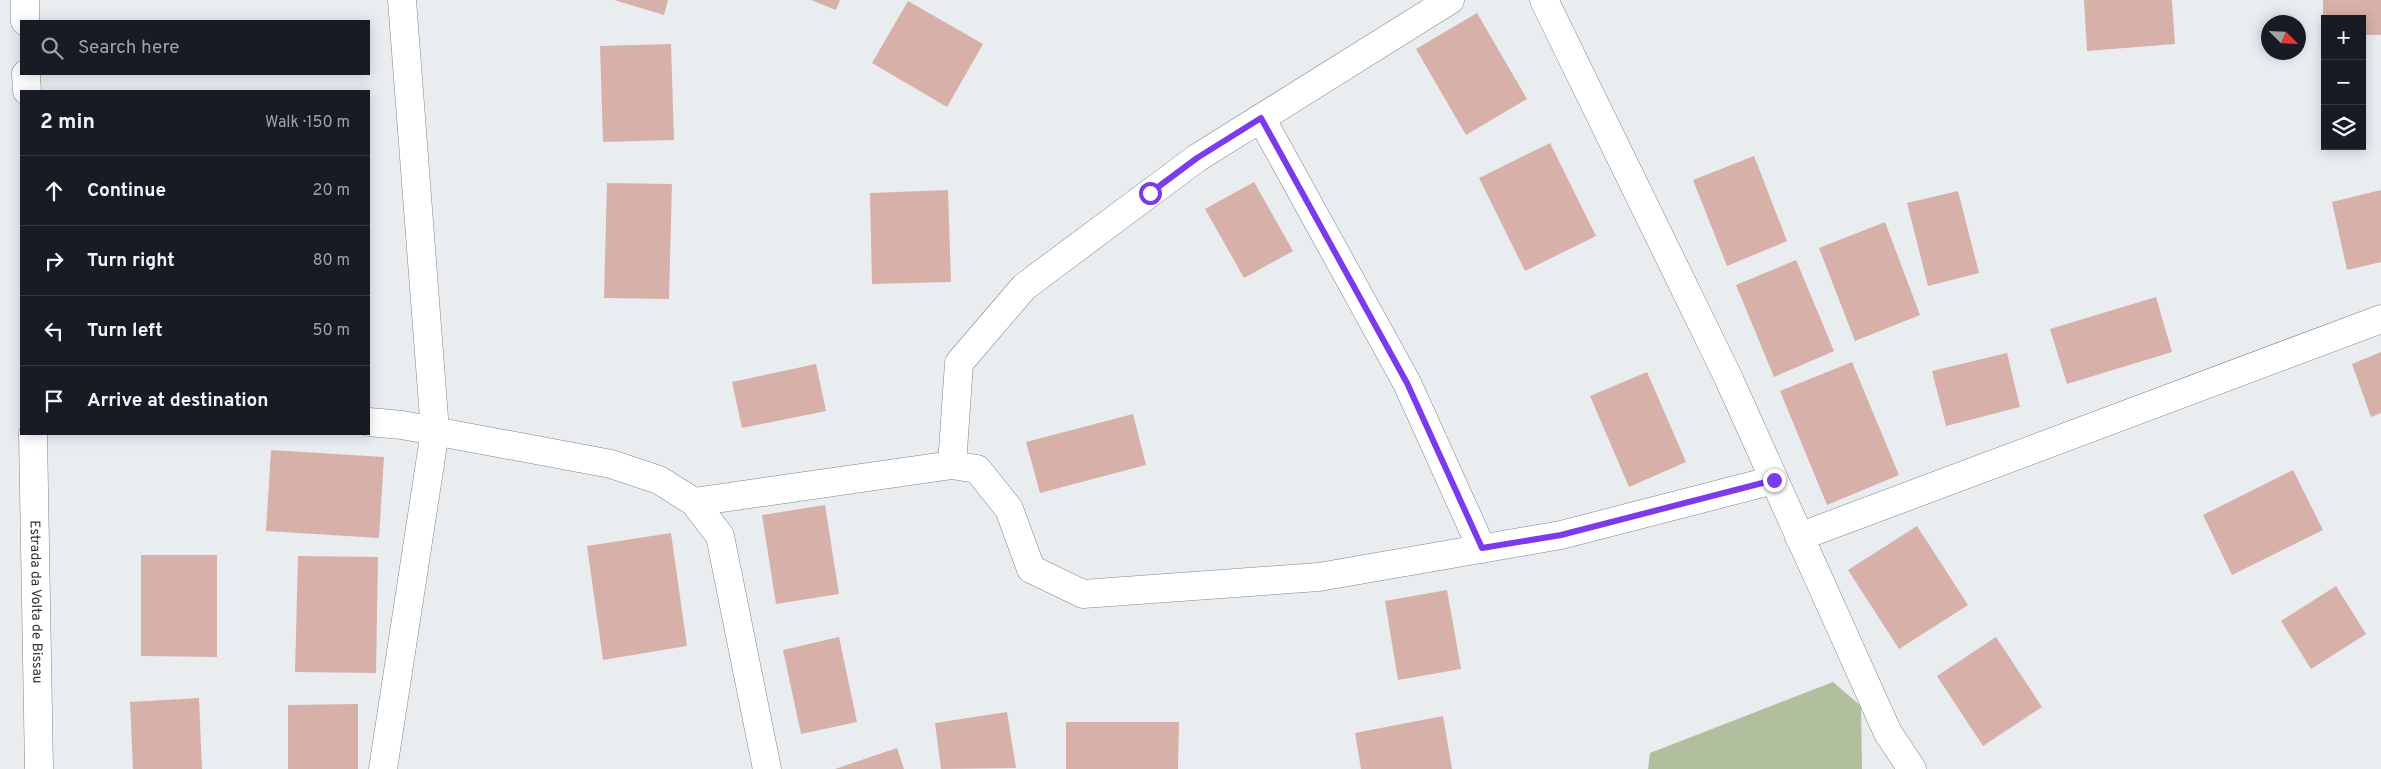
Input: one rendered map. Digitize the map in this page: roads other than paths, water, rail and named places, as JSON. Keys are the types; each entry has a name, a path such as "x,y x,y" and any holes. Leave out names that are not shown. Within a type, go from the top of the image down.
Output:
{"street":[{"path":"25,0 25,20"},
{"path":"383,769 435,431 402,0"},
{"path":"952,465 959,363 1024,287 1197,158 1450,0"},
{"path":"1544,0 1728,377 1888,733 1912,769"},
{"path":"26,75 27,90"},
{"path":"1261,118 1407,383 1482,548"},
{"path":"1799,537 2381,319"},
{"path":"370,422 435,431 611,464 658,480 694,502 720,536 767,769"},
{"name":"Estrada da Volta de Bissau","path":"33,435 39,769"},
{"path":"694,502 952,465 977,469 1009,509 1031,569 1082,594 1319,577 1561,535 1774,480"}]}
